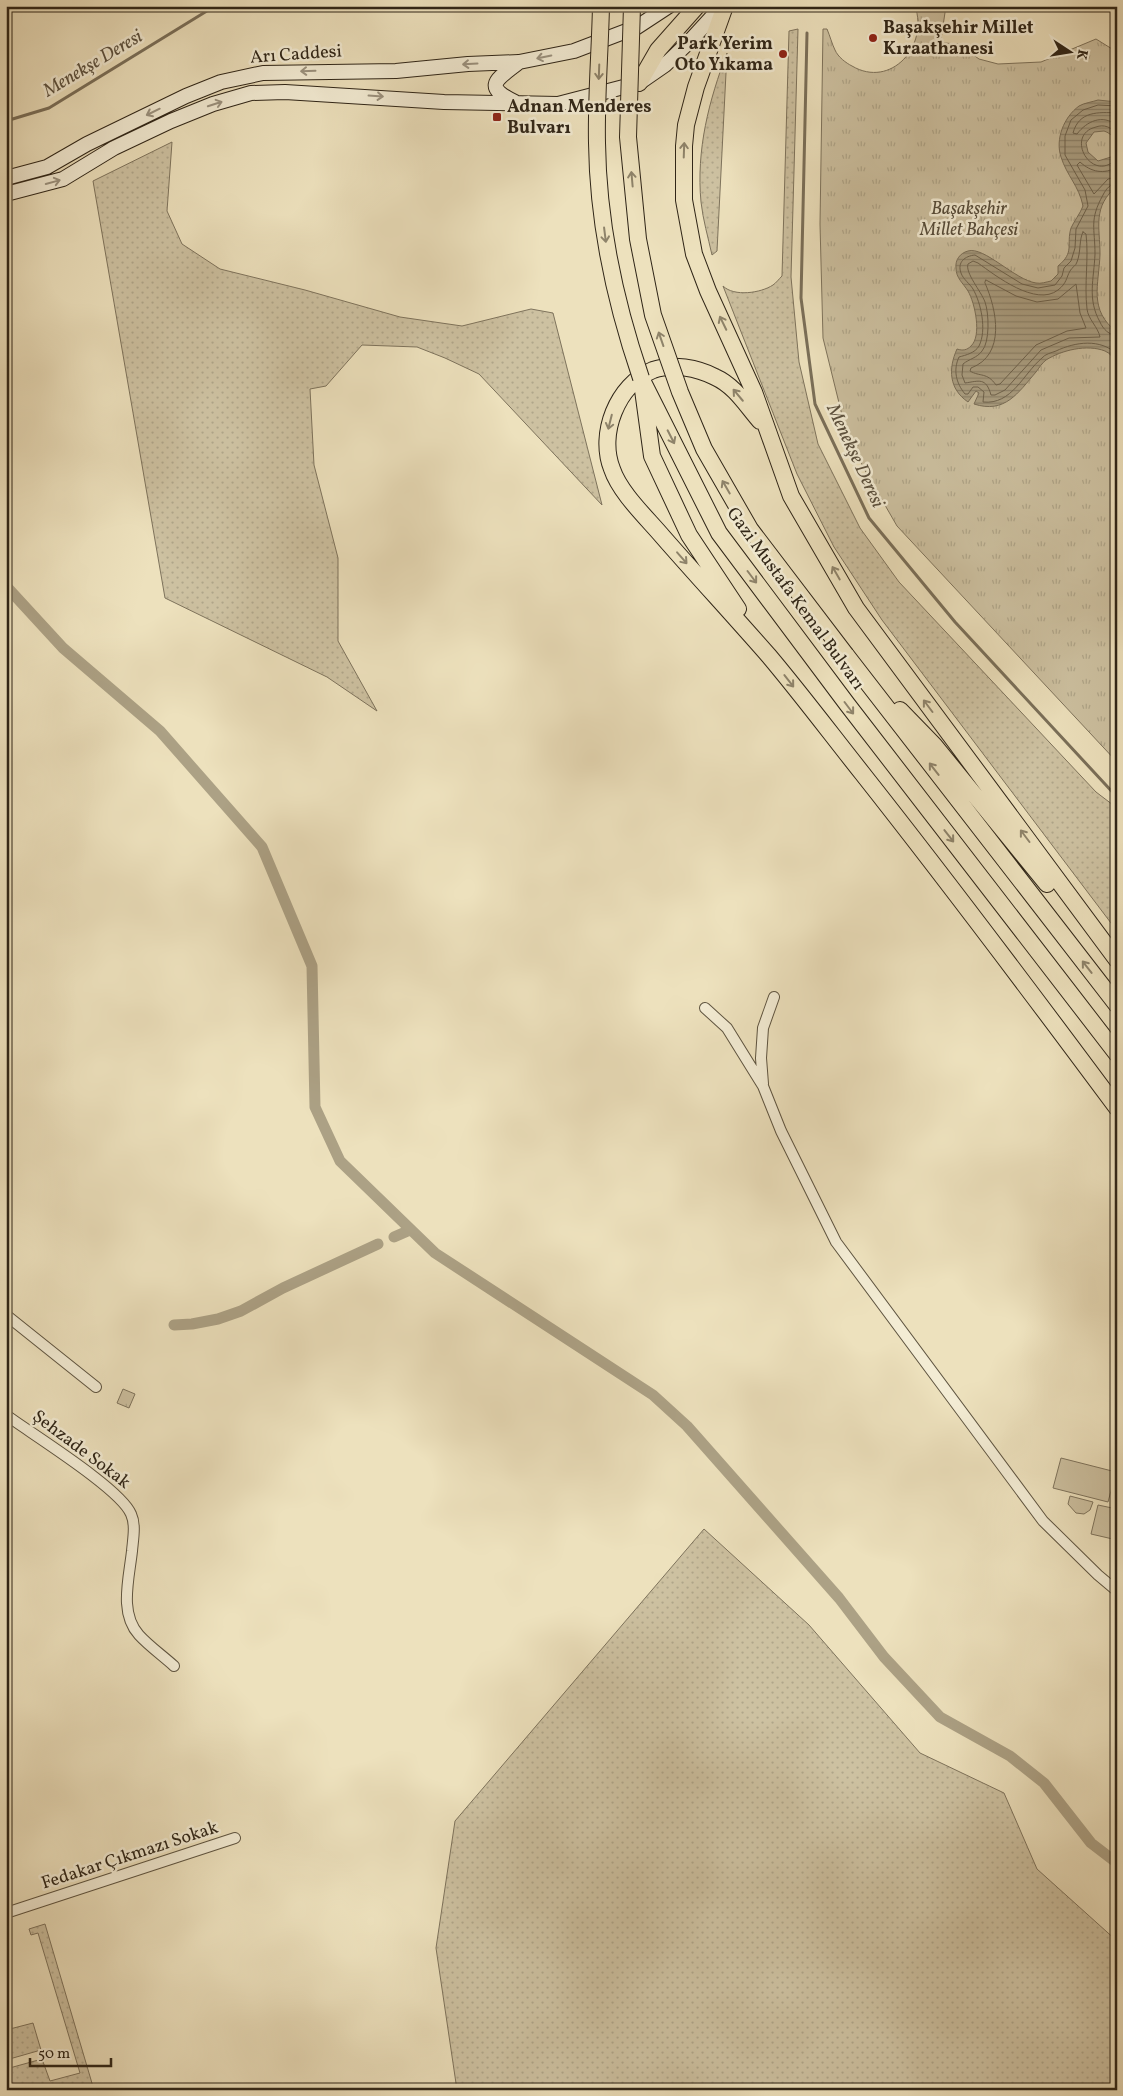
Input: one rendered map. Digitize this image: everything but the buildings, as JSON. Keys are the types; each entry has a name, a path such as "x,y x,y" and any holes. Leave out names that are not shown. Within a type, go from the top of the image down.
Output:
{"highway":[{"name":"Gazi Mustafa Kemal Bulvarı","path":"601,6 597,143 600,198 609,259 628,341 641,378 719,533 847,704 1117,1054"},
{"name":"Gazi Mustafa Kemal Bulvarı","path":"632,6 628,137 638,239 653,315 680,392 704,449 750,529 1117,1006"},
{"path":"639,83 658,50 697,6"},
{"path":"724,6 696,87 686,125 684,200 694,254 708,291 754,392 792,496 856,608 1117,960"},
{"path":"769,433 731,386 714,376 680,366 654,370 641,378 627,392 612,413 607,447 612,469 621,486 642,513 770,658 908,831 1117,1108"},
{"path":"641,378 652,456 689,535 770,658"},
{"path":"846,655 934,746 1117,968"},
{"path":"1059,1029 1117,1093"}],"main road":[{"path":"669,6 637,27 574,51 519,62 500,77 496,86 497,92 518,104 558,104 639,83 671,59 724,6"},
{"name":"Arı Caddesi","path":"6,178 47,167 87,144 186,96 221,82 263,73 396,71 468,64 519,62"},
{"name":"Arı Caddesi","path":"6,194 63,179 114,148 163,125 213,104 251,94 285,92 444,102 518,104"}],"street":[{"path":"763,1086 760,1058 763,1028 774,998"},
{"path":"705,1008 727,1028 763,1086 781,1131 836,1242 1043,1521 1117,1591"},
{"path":"6,1315 96,1387"},
{"name":"Şehzade Sokak","path":"6,1415 102,1483 126,1504 132,1514 134,1528 126,1605 131,1623 139,1635 174,1666"},
{"name":"Fedakar Çıkmazı Sokak","path":"6,1913 235,1838"}],"green space":[{"name":"Başakşehir Millet Bahçesi","path":"915,6 946,6 941,39 944,43 958,44 979,59 998,64 1041,62 1096,39 1117,52 1117,762 897,526 863,467 842,415 823,338 820,224 823,29 827,29 836,53 845,61 866,72 880,72 893,68 912,49 917,35 918,21"},
{"path":"798,29 791,277 799,362 818,444 860,528 899,582 1096,792 1117,808 1117,931 882,620 834,547 797,474 723,286 734,292 755,292 768,288 782,276 789,31"},
{"path":"727,53 717,251 712,255 701,202 700,163 705,126"},
{"path":"172,142 167,211 182,244 220,269 305,290 400,317 462,326 531,309 553,313 602,505 479,374 445,358 417,347 362,345 326,386 310,389 314,465 338,558 338,641 377,711 327,677 165,598 93,181"},
{"path":"123,1389 135,1394 129,1408 117,1403"},
{"path":"1061,1458 1116,1472 1108,1502 1053,1488"},
{"path":"1070,1496 1093,1502 1090,1510 1084,1514 1076,1513 1068,1504"},
{"path":"1098,1505 1117,1509 1117,1540 1091,1534"},
{"path":"704,1529 809,1625 920,1753 1004,1793 1037,1869 1117,1941 1117,2090 457,2090 436,1948 455,1821"},
{"path":"45,1924 94,2090 6,2090 6,2069 42,2059 50,2081 80,2073 38,1933 31,1935 29,1929"},
{"path":"33,2023 41,2050 6,2060 6,2030"}],"water":[{"path":"1098,100 1117,102 1117,186 1104,202 1099,218 1100,254 1097,296 1102,315 1117,332 1117,361 1107,352 1098,349 1083,348 1059,353 1046,360 1010,400 994,406 974,404 979,393 976,391 968,402 954,385 952,364 957,349 963,350 971,346 977,327 971,296 956,272 957,260 960,255 968,251 982,253 1028,281 1036,283 1051,281 1058,274 1058,266 1068,252 1071,228 1083,206 1079,193 1061,157 1059,150 1060,136 1065,122 1079,106","holes":["1104,131 1114,138 1115,149 1111,157 1098,161 1088,152 1086,143 1094,132"]}],"waterway":[{"name":"Menekşe Deresi","path":"6,121 49,108 215,6"},
{"name":"Menekşe Deresi","path":"807,33 801,298 815,404 869,518 955,622 1117,797"},
{"path":"6,586 63,648 160,731 262,847 312,966 315,1107 340,1161 435,1253 653,1395 687,1426 839,1598 884,1657 940,1717 1010,1756 1044,1783 1091,1843 1117,1863"},
{"path":"394,1237 410,1230"},
{"path":"174,1325 218,1319 241,1311 283,1288 378,1244"}],"place":[{"name":"Başakşehir Millet Kıraathanesi","path":"873,38"},
{"name":"Park Yerim Oto Yıkama","path":"783,54"},
{"name":"Adnan Menderes Bulvarı","path":"497,117"}]}
